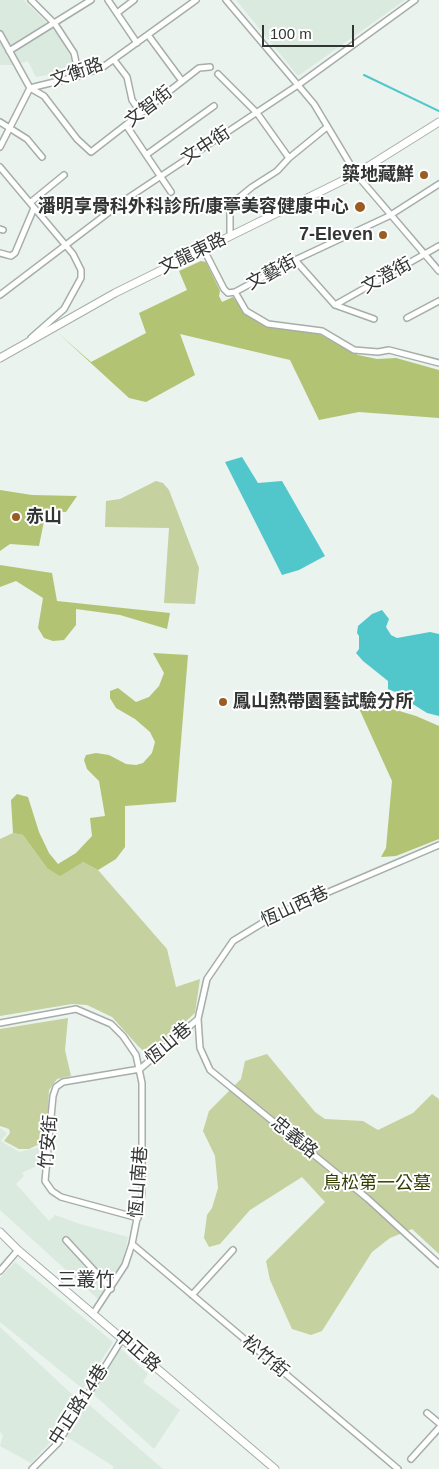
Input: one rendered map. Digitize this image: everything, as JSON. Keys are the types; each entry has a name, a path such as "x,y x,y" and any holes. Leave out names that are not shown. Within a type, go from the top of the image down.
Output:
{"street":[{"path":"31,0 55,24 74,53 78,76"},
{"path":"9,51 91,0"},
{"path":"108,0 137,43"},
{"path":"117,13 134,0"},
{"name":"文衡路","path":"0,34 30,88 92,72 114,60 196,0"},
{"path":"226,0 314,104 356,174 389,216 439,271"},
{"name":"文中街","path":"0,295 160,176 298,85 415,0"},
{"path":"148,35 182,81"},
{"path":"114,60 126,77 132,100 142,113"},
{"name":"文智街","path":"30,88 44,96 77,139 91,152 199,68 210,67"},
{"path":"218,74 257,112 289,158"},
{"path":"0,147 30,88"},
{"path":"146,155 214,106"},
{"path":"0,122 27,139 42,157"},
{"name":"文龍東路","path":"0,358 115,293 356,174 439,122"},
{"path":"126,125 171,192"},
{"path":"230,236 230,205 252,187 278,171 289,158 327,126"},
{"path":"0,168 31,202 73,254 80,270 81,278 64,309 24,345"},
{"path":"31,202 64,175"},
{"name":"文藝街","path":"203,248 224,289 228,293 236,292 295,260 389,216 439,184"},
{"path":"0,253 11,256 15,253 34,208"},
{"name":"文澄街","path":"335,305 439,246"},
{"path":"295,260 335,305 374,319"},
{"path":"236,292 246,311 268,324 322,331 354,350 378,352 389,350 439,363"},
{"path":"407,318 439,301"},
{"name":"恆山西巷","path":"198,1019 207,979 217,962 240,936 277,914 439,845"},
{"name":"恆山南巷","path":"0,1023 76,1009 111,1024 132,1049 140,1069 142,1083 142,1193 138,1218 126,1264 94,1314"},
{"name":"恆山巷","path":"140,1069 198,1019"},
{"name":"忠義路","path":"198,1019 200,1048 210,1070 368,1199 439,1264"},
{"name":"竹安街","path":"138,1218 62,1196 52,1191 45,1180 53,1096 56,1087 63,1082 140,1069"},
{"name":"中正路","path":"0,1232 18,1250 275,1469"},
{"path":"66,1240 111,1289"},
{"name":"松竹街","path":"132,1244 398,1469"},
{"path":"0,1271 18,1250"},
{"path":"192,1295 233,1250"},
{"name":"中正路14巷","path":"32,1469 58,1443 122,1338"},
{"path":"427,1413 439,1423"},
{"path":"411,1459 439,1428"}],"shaded area":[{"path":"0,0 24,0 60,37 72,60 73,70 36,77 28,61 15,65 0,65"},
{"path":"236,0 405,0 298,76"},
{"path":"0,1128 7,1133 1,1141 19,1152 45,1146 43,1163 22,1173 24,1176 16,1184 49,1221 55,1215 128,1237 122,1265 99,1300 0,1210"},
{"path":"15,1262 113,1342 83,1389 0,1322 0,1278"},
{"path":"0,1327 78,1400 53,1439 31,1463 0,1446 3,1435 0,1432"},
{"path":"120,1348 148,1374 143,1382 180,1410 154,1449 92,1393"},
{"path":"86,1402 163,1469 113,1469 113,1466 67,1437"}],"green space":[{"path":"201,261 206,262 220,291 219,296 222,302 233,297 244,312 265,326 319,334 358,355 377,359 396,358 439,370 439,418 359,412 319,420 290,360 180,334 195,375 146,402 129,398 58,333 91,362 146,333 139,313 187,290 179,271"},
{"path":"156,481 163,483 169,490 199,568 195,604 164,603 169,528 105,527 106,501 120,499"},
{"path":"0,490 32,495 77,496 66,512 46,511 39,546 10,544 0,551"},
{"path":"0,565 52,573 57,601 170,613 167,629 120,615 76,609 76,625 64,640 53,641 44,638 38,628 43,598 16,581 0,587"},
{"path":"153,653 188,655 176,802 125,806 125,847 116,859 98,870 83,862 60,876 47,868 23,835 13,833 11,800 17,794 28,797 39,832 49,853 58,864 76,853 92,836 90,818 105,816 99,781 87,769 84,760 86,755 96,753 109,755 126,764 136,765 143,763 152,753 155,742 150,732 135,719 116,708 110,698 110,691 118,688 136,702 149,697 159,686 164,673"},
{"path":"357,704 396,710 439,726 439,839 396,856 381,857 386,848 392,781"},
{"path":"13,833 23,835 47,868 75,865 83,862 98,870 167,949 176,987 200,979 195,1013 153,1051 147,1054 112,1017 87,1005 72,1004 0,1016 0,839"},
{"path":"68,1018 65,1050 71,1076 57,1079 49,1090 46,1141 29,1149 19,1149 4,1141 10,1133 9,1129 0,1126 0,1029"},
{"name":"鳥松第一公墓","path":"267,1054 315,1112 325,1119 363,1121 378,1130 413,1113 432,1094 439,1099 439,1254 412,1229 390,1238 372,1252 322,1331 311,1335 292,1329 270,1280 266,1261 325,1202 302,1177 250,1210 220,1244 209,1247 204,1238 207,1215 212,1208 218,1188 215,1156 203,1131 209,1111 241,1079 245,1061"}],"water":[{"path":"242,457 258,483 282,481 325,556 299,570 282,575 225,462"},
{"path":"382,610 389,619 386,627 391,635 397,638 430,632 439,634 439,716 427,713 400,694 388,689 388,681 356,653 359,649 358,626 372,614"}],"waterway":[{"path":"364,75 439,111"}],"place":[{"name":"築地藏鮮","path":"424,175"},
{"name":"潘明享骨科外科診所/康葶美容健康中心","path":"360,207"},
{"name":"7-Eleven","path":"383,235"},
{"name":"赤山","path":"16,517"},
{"name":"鳳山熱帶園藝試驗分所","path":"223,702"}],"district":[{"name":"三叢竹","path":"86,1281"}]}
